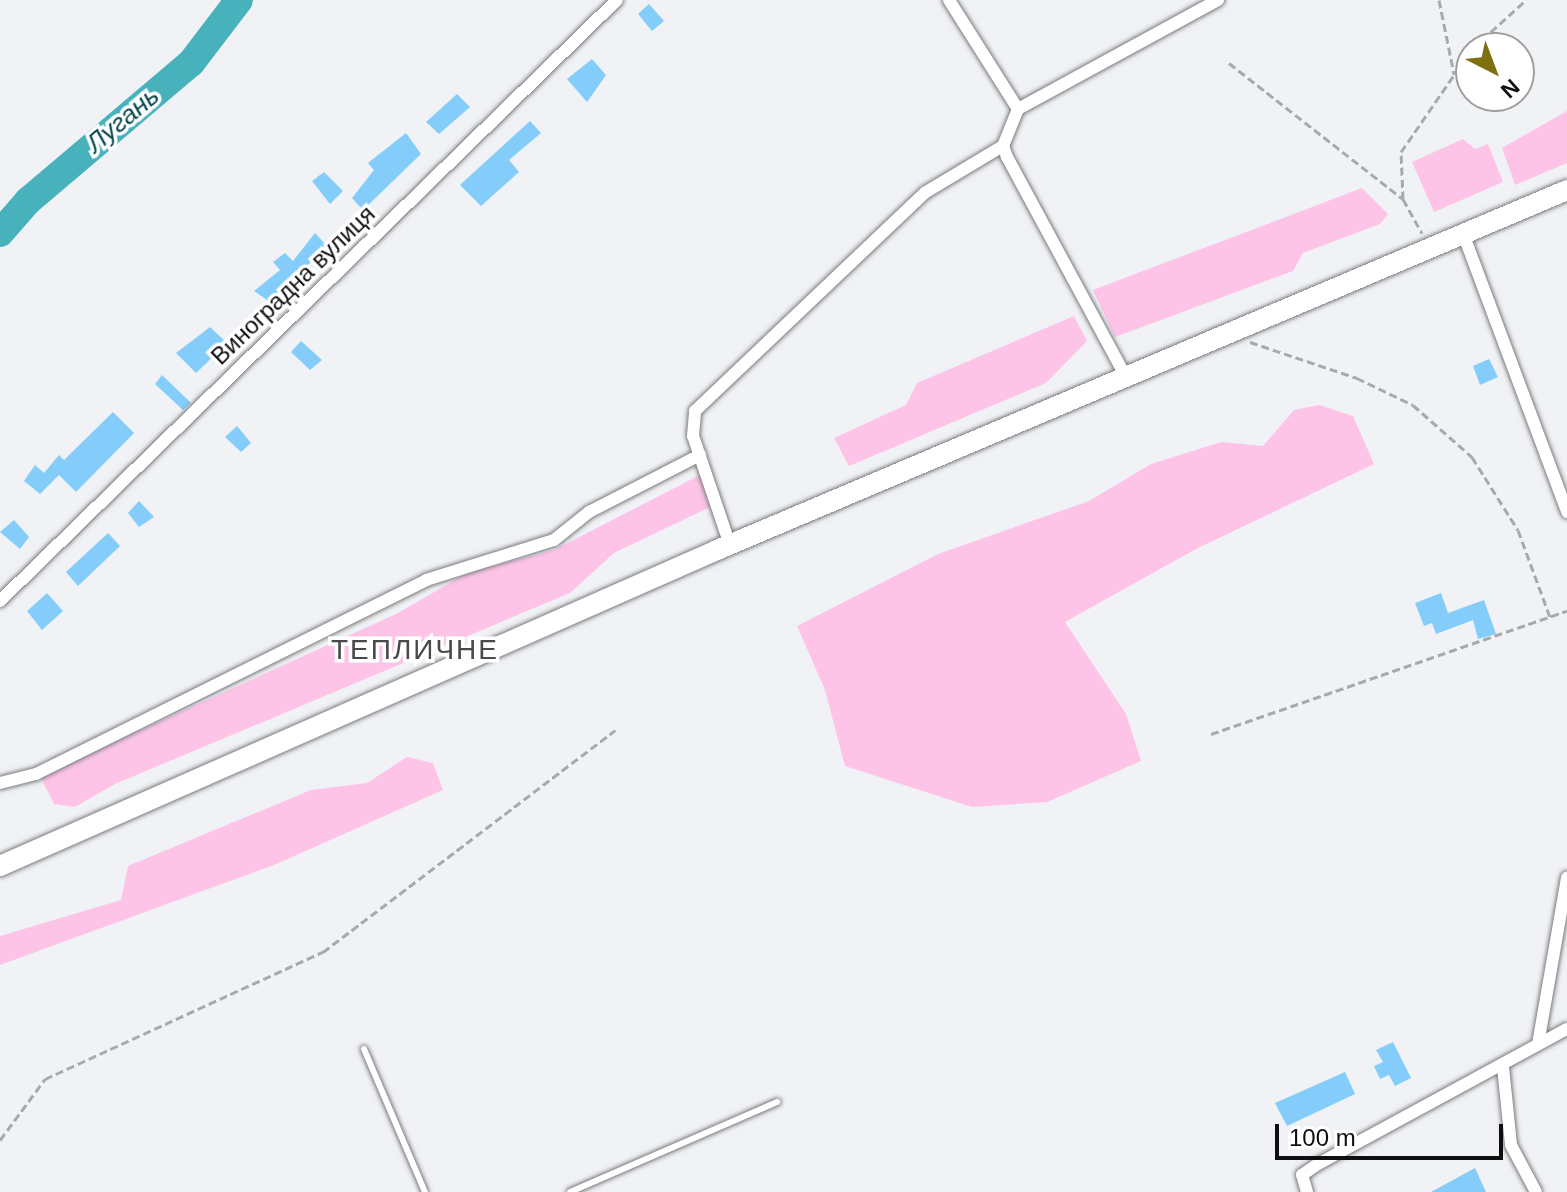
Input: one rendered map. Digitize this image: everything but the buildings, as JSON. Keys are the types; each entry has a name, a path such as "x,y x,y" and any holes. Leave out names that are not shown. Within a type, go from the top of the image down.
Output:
{"main road":[{"path":"0,866 730,545 1567,190"}],"street":[{"name":"Виноградна вулиця","path":"0,601 617,0"},
{"path":"949,0 1018,109"},
{"path":"730,545 700,455 695,411 926,192 1003,146 1018,109 1218,0"},
{"path":"1003,146 1126,377"},
{"path":"1464,236 1567,511 1567,522"},
{"path":"0,783 36,774 426,580 554,540 589,512 700,455"},
{"path":"1538,1044 1567,877"},
{"path":"1307,1192 1302,1175 1318,1164 1503,1067 1567,1029"},
{"path":"1503,1067 1511,1145 1536,1192"}],"lane":[{"path":"364,1049 425,1192"},
{"path":"570,1192 777,1102"}],"path":[{"path":"1403,199 1401,152 1454,74 1439,0"},
{"path":"1491,32 1526,0"},
{"path":"1229,63 1403,199 1432,249"},
{"path":"1227,335 1357,378 1413,405 1472,457 1518,530 1550,617"},
{"path":"1211,734 1567,611"},
{"path":"0,1140 45,1079 323,952 615,730"}],"shaded area":[{"path":"1567,111 1567,163 1515,185 1502,148"},
{"path":"1463,139 1475,149 1488,144 1503,182 1434,212 1412,162"},
{"path":"1362,188 1388,214 1380,224 1303,253 1293,271 1115,337 1093,290"},
{"path":"1074,316 1087,341 1046,383 849,466 834,438 906,405 917,383"},
{"path":"1319,405 1353,416 1374,464 1196,549 1065,622 1126,714 1141,761 1047,802 972,807 845,766 825,690 797,626 938,554 1089,501 1151,464 1221,442 1263,446 1294,410"},
{"path":"700,475 710,507 614,553 570,593 115,784 75,807 54,804 40,776 396,614 467,573 554,550"},
{"path":"407,757 433,763 443,790 274,865 0,965 0,936 121,900 128,866 311,790 367,783"}],"waterway":[{"name":"Лугань","path":"0,233 28,201 191,63 239,0"}],"district":[{"name":"ТЕПЛИЧНЕ","path":"415,650"}]}
